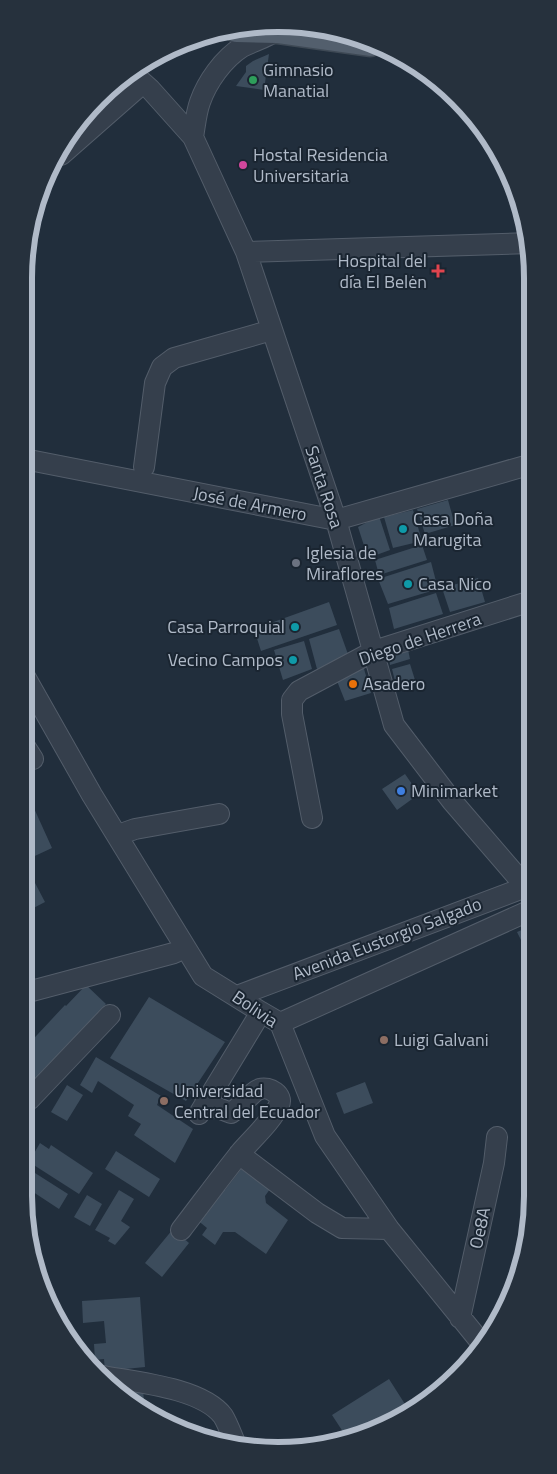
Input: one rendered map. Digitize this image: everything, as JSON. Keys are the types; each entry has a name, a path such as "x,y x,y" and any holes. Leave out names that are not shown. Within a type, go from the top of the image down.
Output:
{"street":[{"path":"193,137 200,102 207,86 222,65 241,48 263,39 273,32"},
{"path":"74,142 138,78"},
{"name":"Santa Rosa","path":"138,78 193,137 246,252 336,520 394,725 452,800 524,878"},
{"path":"246,252 522,243"},
{"path":"144,467 155,383 162,367 174,358 272,330"},
{"name":"José de Armero","path":"32,461 336,520 524,466"},
{"name":"Diego de Herrera","path":"312,818 292,714 292,700 299,691 374,651 524,603"},
{"name":"Bolivia","path":"32,689 92,795 203,976 280,1023 324,1136 388,1229 478,1339"},
{"path":"118,835 135,829 219,814"},
{"name":"Avenida Eustorgio Salgado","path":"237,996 524,886"},
{"name":"Avenida Eustorgio Salgado","path":"280,1023 524,913"},
{"path":"32,991 174,953 185,948"},
{"path":"181,1230 280,1103 278,1095 266,1088 262,1088 257,1090 239,1108 231,1113 202,1109 261,1012"},
{"path":"32,1097 110,1015"},
{"name":"Oe8A","path":"460,1318 494,1163 497,1137"},
{"path":"239,1154 317,1213 342,1228 388,1229"},
{"path":"114,1378 169,1388 192,1395 209,1404 222,1416 232,1437"}],"building":[{"path":"269,54 264,90 236,86 246,72 246,66"},
{"path":"448,500 455,525 425,534 417,509"},
{"name":"Casa Doña Marugita","path":"413,510 422,541 393,548 384,517"},
{"path":"379,516 390,550 368,558 358,527"},
{"path":"422,545 427,560 379,575 375,560"},
{"name":"Casa Nico","path":"431,562 438,589 388,604 378,579"},
{"path":"478,578 485,602 450,612 442,588"},
{"path":"436,593 443,614 394,629 389,608"},
{"name":"Casa Parroquial","path":"329,602 337,625 261,651 254,629"},
{"path":"339,629 349,657 317,669 309,639"},
{"name":"Vecino Campos","path":"304,641 312,669 283,680 274,650"},
{"path":"407,645 410,659 390,665 388,651"},
{"name":"Asadero","path":"362,662 371,693 345,701 335,676"},
{"path":"410,664 415,680 396,685 392,669"},
{"name":"Minimarket","path":"405,774 419,794 397,810 382,789"},
{"path":"32,804 52,848 32,857"},
{"path":"34,881 45,902 32,909 32,882"},
{"path":"524,929 524,941 522,942 517,932"},
{"path":"86,985 106,1004 32,1083 32,1040"},
{"path":"149,997 225,1042 186,1101 110,1058"},
{"path":"96,1057 161,1096 157,1105 193,1129 175,1163 134,1135 141,1124 128,1116 134,1105 98,1081 92,1093 80,1085"},
{"path":"365,1082 373,1103 344,1114 336,1093"},
{"path":"67,1085 83,1095 67,1121 51,1112"},
{"path":"40,1143 49,1149 51,1145 93,1173 79,1194 32,1164 32,1157"},
{"path":"116,1151 160,1179 149,1197 105,1169"},
{"path":"241,1169 270,1189 265,1196 266,1203 288,1220 266,1254 235,1232 223,1232 215,1245 202,1235 207,1228 196,1219 218,1184 225,1190"},
{"path":"32,1171 68,1194 59,1209 32,1191"},
{"path":"119,1190 134,1199 121,1221 130,1227 115,1245 108,1241 110,1238 95,1230"},
{"path":"87,1195 102,1204 90,1226 74,1217"},
{"path":"173,1229 189,1243 162,1277 145,1263"},
{"path":"140,1297 145,1367 107,1371 104,1359 95,1359 94,1344 106,1343 104,1321 83,1323 82,1301"},
{"path":"389,1379 406,1406 373,1423 343,1433 332,1415"},
{"path":"128,1390 143,1390 144,1401"}],"place":[{"name":"Gimnasio Manatial","path":"253,80"},
{"name":"Hostal Residencia Universitaria","path":"243,165"},
{"name":"Hospital del día El Belėn","path":"438,271"},
{"name":"Casa Doña Marugita","path":"403,529"},
{"name":"Iglesia de Miraflores","path":"296,563"},
{"name":"Casa Nico","path":"408,584"},
{"name":"Casa Parroquial","path":"295,627"},
{"name":"Vecino Campos","path":"293,660"},
{"name":"Asadero","path":"353,684"},
{"name":"Minimarket","path":"401,791"},
{"name":"Luigi Galvani","path":"384,1040"},
{"name":"Universidad Central del Ecuador","path":"164,1101"}]}
